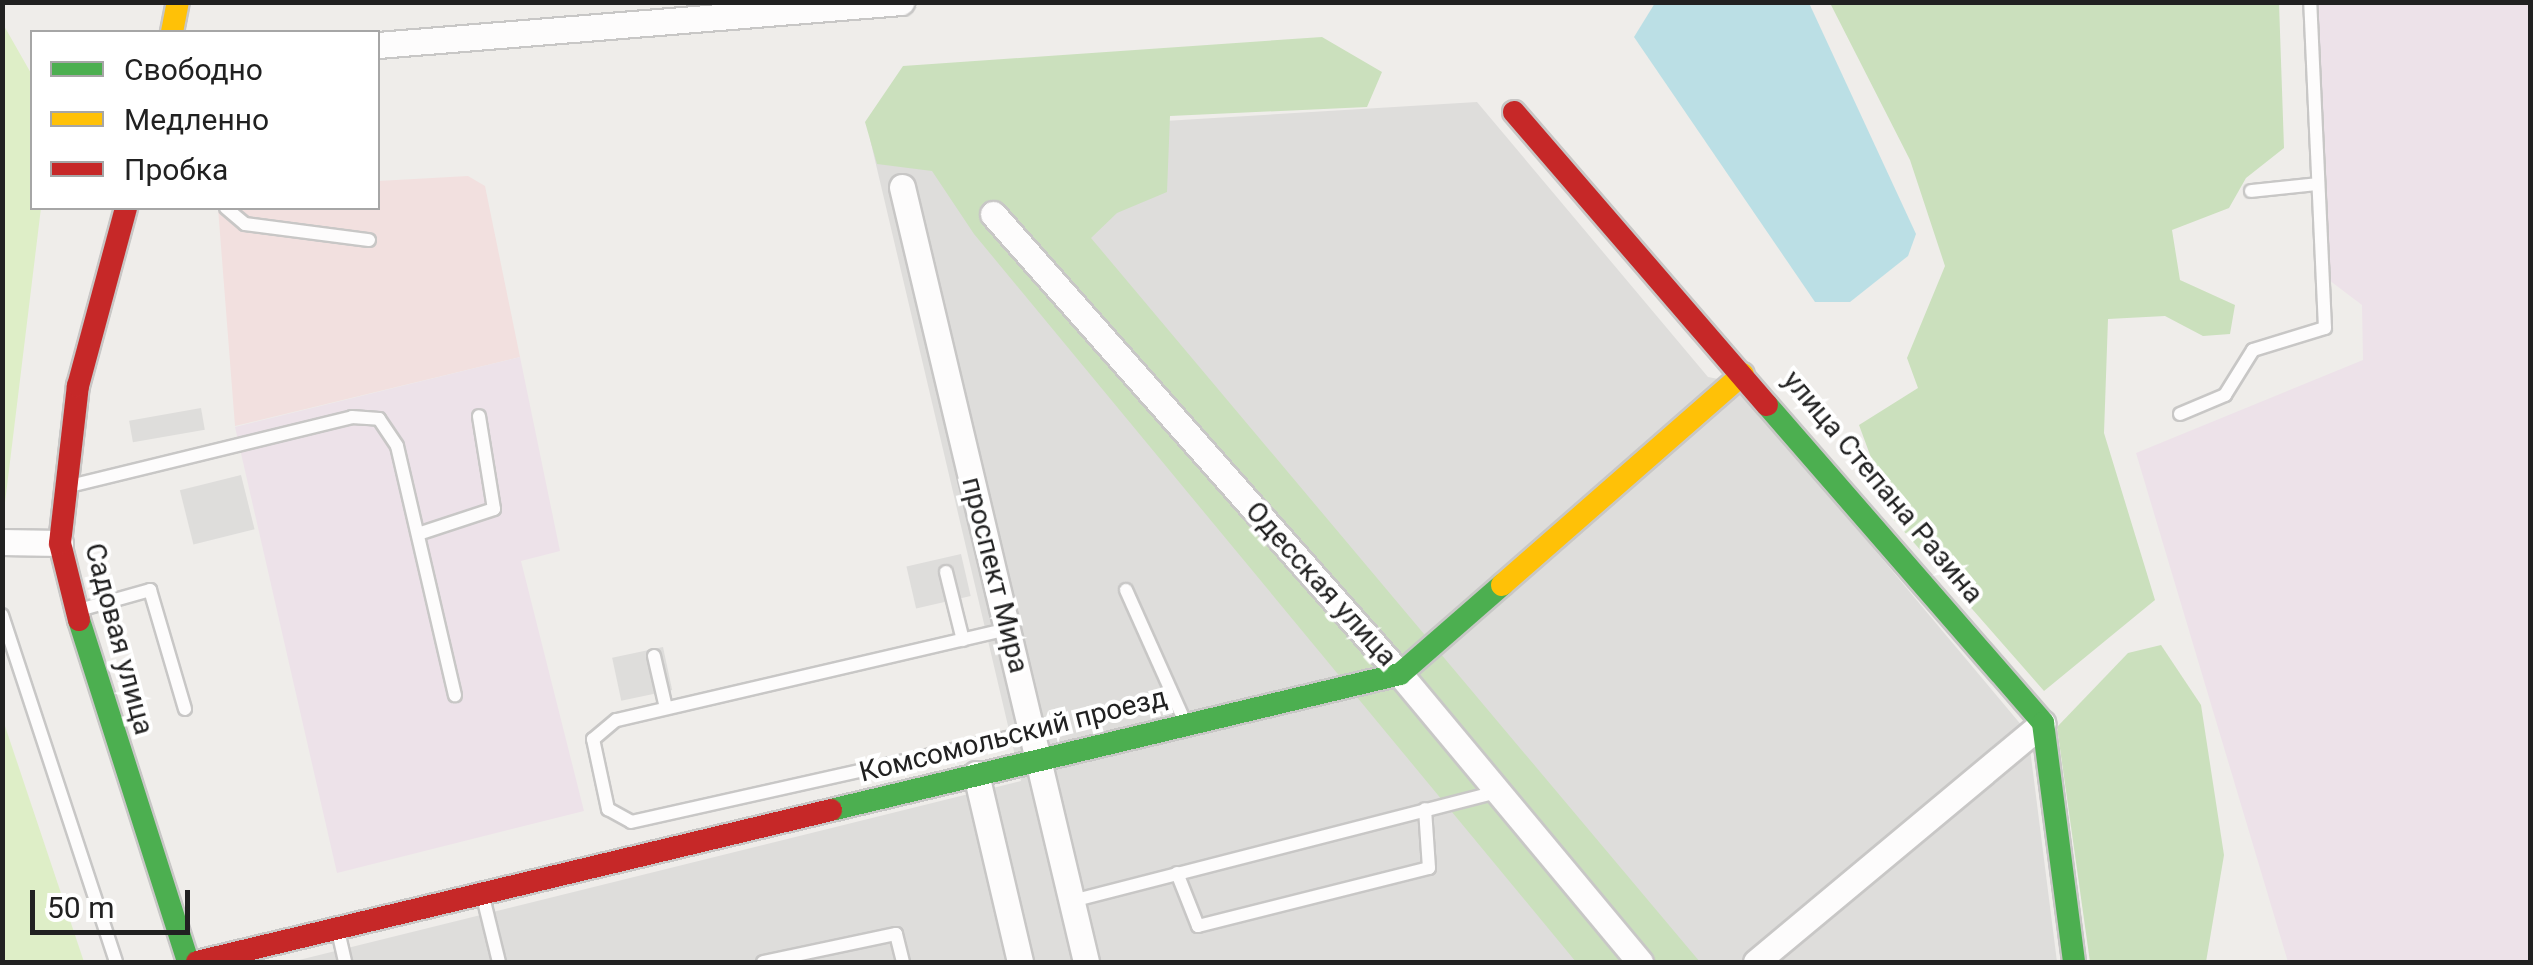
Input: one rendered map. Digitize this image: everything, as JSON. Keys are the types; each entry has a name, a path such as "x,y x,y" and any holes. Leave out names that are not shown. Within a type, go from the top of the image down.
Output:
{"street":[{"path":"172,30 178,2"},
{"path":"380,45 901,2"},
{"name":"улица Степана Разина","path":"1514,112 2043,722"},
{"name":"проспект Мира","path":"902,187 1086,962"},
{"name":"Садовая улица","path":"125,210 78,386 62,488 60,543 74,611 188,962"},
{"name":"Одесская улица","path":"992,214 1400,674 1494,792 1640,962"},
{"name":"Комсомольский проезд","path":"196,962 1400,674 1743,374"},
{"path":"2,542 60,543"},
{"path":"1756,962 2043,722"},
{"path":"2043,722 2074,962"},
{"path":"976,774 1020,962"}],"lane":[{"path":"2180,414 2226,395 2253,350 2325,328 2310,2"},
{"path":"2252,191 2318,184"},
{"path":"228,210 245,224 369,240"},
{"path":"62,488 365,416 378,419 397,446 455,695"},
{"path":"418,534 494,508 480,416"},
{"path":"946,572 963,640"},
{"path":"74,611 150,590 184,709"},
{"path":"1126,590 1186,724"},
{"path":"2,615 116,962"},
{"path":"1008,629 616,720 593,739 616,820 1033,732"},
{"path":"654,656 666,708"},
{"path":"1072,900 1494,792"},
{"path":"1177,873 1198,926 1428,868 1425,809"},
{"path":"483,894 499,962"},
{"path":"337,929 345,962"},
{"path":"762,962 896,934 903,962"}],"shaded area":[{"path":"2317,3 2530,3 2530,962 2288,962 2136,453 2363,360 2362,305 2325,277"},
{"path":"1477,102 1708,377 1734,382 2028,733 2057,962 291,962 1021,781 870,139"},
{"path":"468,176 485,186 520,357 235,426 218,210 380,210 380,181"},
{"path":"520,357 560,551 521,561 584,811 337,873 235,427"},
{"path":"201,408 205,430 133,442 129,421"},
{"path":"241,475 255,529 193,545 180,490"},
{"path":"961,554 971,596 916,608 906,567"},
{"path":"663,647 672,690 621,701 612,658"}],"green space":[{"path":"1830,3 2279,3 2284,148 2246,178 2229,208 2172,230 2180,280 2235,305 2230,334 2203,336 2165,316 2108,319 2104,433 2155,600 2044,691 1894,520 1859,425 1918,388 1907,358 1945,266 1910,160"},
{"path":"3,24 30,71 30,210 41,210 3,519"},
{"path":"1322,37 1382,72 1367,107 1170,116 1167,192 1117,213 1091,238 1700,962 1576,962 974,234 932,171 877,164 865,122 903,66"},
{"path":"2161,645 2201,705 2224,855 2206,962 2090,962 2057,727 2128,653"},
{"path":"3,720 84,962 3,962"}],"water":[{"path":"1655,3 1809,3 1916,234 1908,256 1850,302 1815,302 1634,37"}],"traffic: fast":[{"path":"1767,405 2043,723 2074,962"},
{"path":"831,810 1400,674 1502,585"},
{"path":"79,620 188,962"}],"traffic: slow":[{"path":"172,30 178,2"},
{"path":"1502,585 1743,374"}],"traffic: jam":[{"path":"1514,112 1767,405"},
{"path":"79,620 60,543 78,386 125,210"},
{"path":"197,962 831,810"}]}
